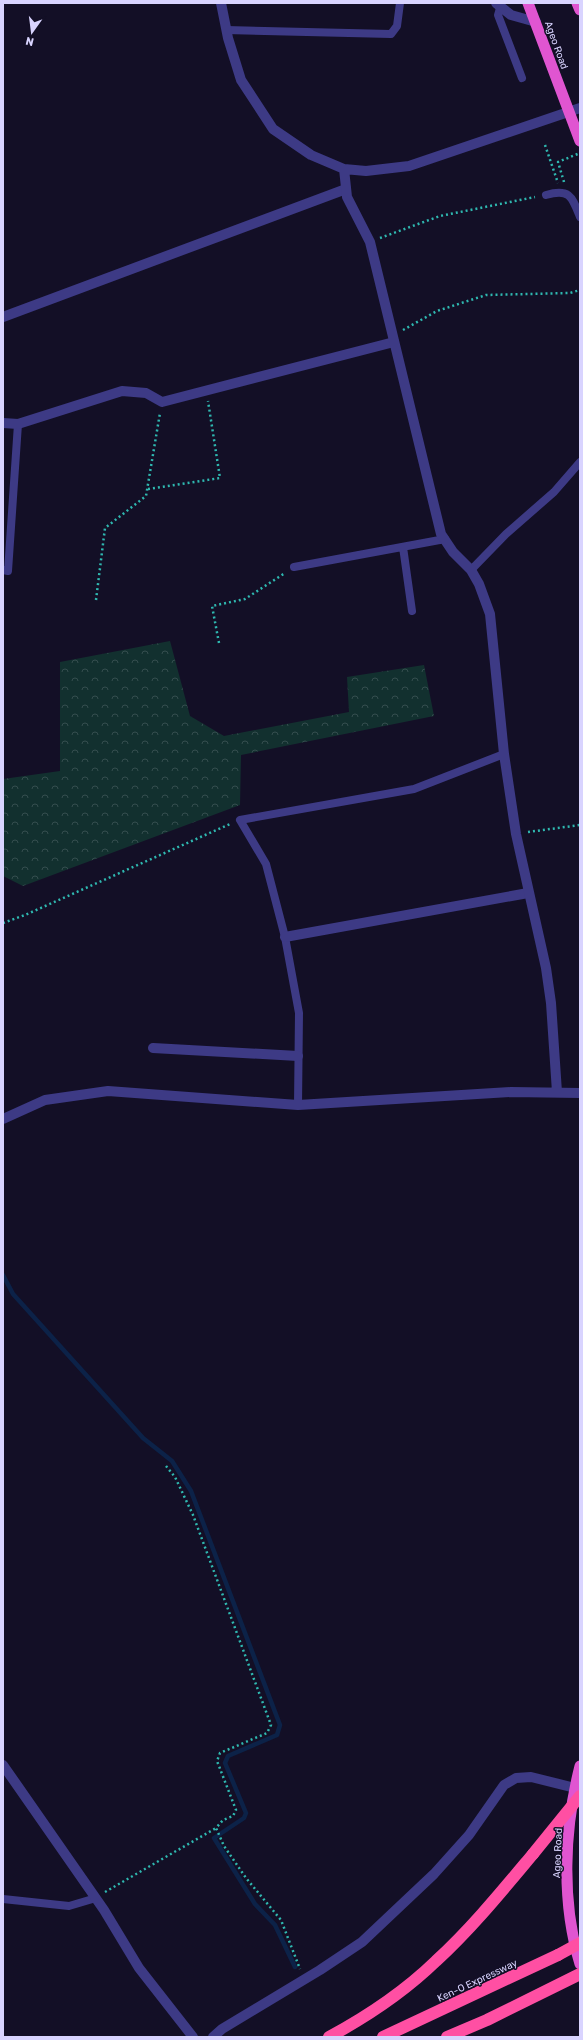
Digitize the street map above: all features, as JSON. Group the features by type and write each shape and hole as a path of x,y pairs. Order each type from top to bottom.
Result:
{"highway":[{"name":"Ageo Road","path":"528,3 580,141"},
{"path":"577,3 580,10"},
{"name":"Ageo Road","path":"580,1766 567,1868 571,1917 580,1964"},
{"path":"329,2037 381,2006 436,1962 462,1936 533,1854 577,1792"},
{"name":"Ken-O Expressway","path":"383,2037 558,1955 580,1943"},
{"path":"447,2037 580,1974"}],"street":[{"path":"221,3 226,30 241,80 273,129 312,155 344,169 366,171 409,166 580,108"},
{"path":"498,5 510,15 536,22"},
{"path":"344,169 347,197 370,242 436,517 452,552 471,570 480,584 490,614 504,754 516,834 546,968 551,1003 557,1092"},
{"path":"3,317 346,189"},
{"path":"3,423 18,424 122,391 146,393 162,402 394,339"},
{"path":"285,937 528,893"},
{"path":"153,1048 298,1056"},
{"path":"3,1118 45,1100 108,1091 298,1105 511,1092 580,1093"},
{"path":"3,1765 96,1898 138,1968 193,2037"},
{"path":"213,2037 246,2014 320,1970 362,1942 434,1874 469,1835 504,1785 516,1778 531,1777 577,1792"}],"lane":[{"path":"226,30 391,34 397,26 400,3"},
{"path":"498,5 498,15 522,78"},
{"path":"546,195 558,192 567,193 572,197 580,217"},
{"path":"3,570 8,571 18,424"},
{"path":"471,570 506,534 554,492 580,462"},
{"path":"294,567 445,539"},
{"path":"403,547 412,611"},
{"path":"298,1105 299,1012 285,937 266,864 240,820 414,789 504,754"},
{"path":"3,1898 69,1906 96,1898"}],"path":[{"path":"545,145 558,184 565,182 558,162 580,154"},
{"path":"370,242 440,216 546,195"},
{"path":"394,339 437,311 486,295 570,293 580,290"},
{"path":"148,489 220,478 207,391"},
{"path":"96,600 104,528 146,496 162,402"},
{"path":"219,643 212,606 245,599 294,567"},
{"path":"3,923 25,915 240,820"},
{"path":"516,834 580,825"},
{"path":"96,1898 216,1828 223,1820 233,1816 236,1810 217,1761 220,1752 267,1733 271,1724 193,1515 175,1477 166,1466"},
{"path":"216,1828 224,1846 246,1878 281,1920 304,1979"}],"green space":[{"path":"170,641 190,716 224,736 349,712 347,677 424,665 434,716 241,755 240,805 23,886 3,876 3,779 60,771 60,662"}],"waterway":[{"path":"3,1275 13,1294 143,1438 172,1461 191,1491 280,1725 277,1735 228,1756 225,1763 246,1813 244,1818 214,1838 255,1904 275,1925 295,1967"}]}
